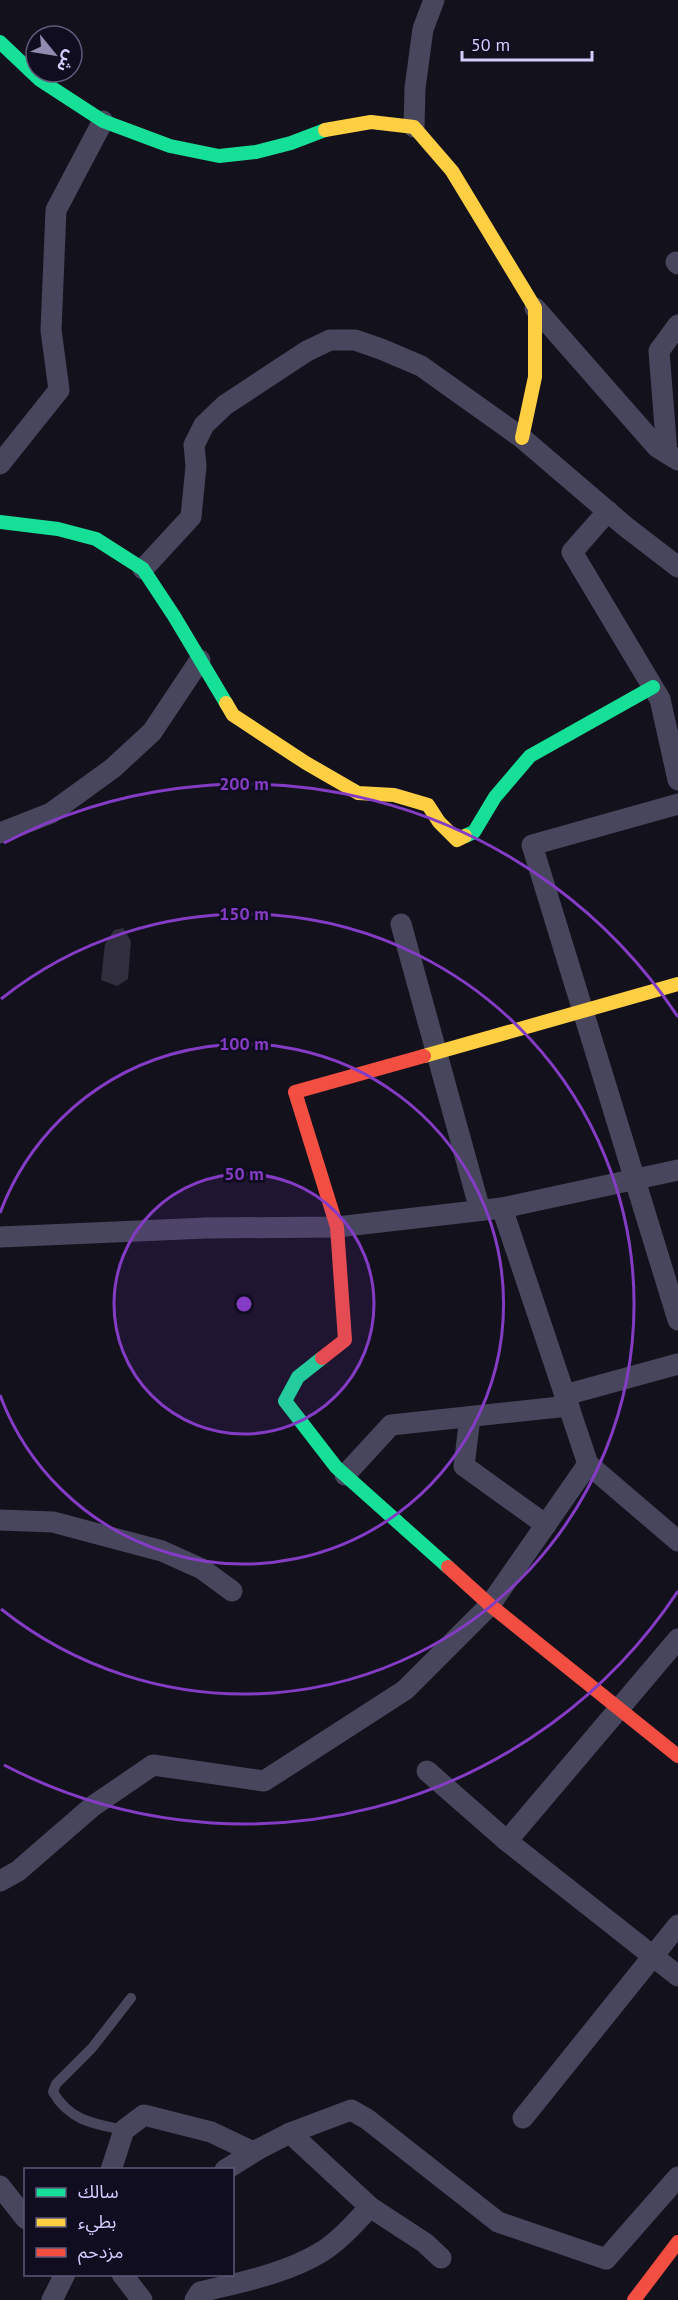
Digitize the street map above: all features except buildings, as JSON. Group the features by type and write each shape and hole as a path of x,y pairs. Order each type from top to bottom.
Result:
{"main road":[{"path":"0,42 40,80 103,121 170,146 219,156 256,152 291,143 332,128 371,122 414,127 452,171 535,308 535,377 522,438"},
{"path":"0,522 58,530 96,539 142,569 233,715 306,763 358,793 394,795 428,804 439,822 456,840 474,832 495,797 530,756 653,687"},
{"path":"678,984 295,1092 337,1227 345,1340 298,1377 285,1401 336,1467 490,1605 620,1707 678,1756"},
{"path":"634,2300 678,2242"}],"street":[{"path":"414,127 415,88 423,29 434,0"},
{"path":"0,464 59,390 51,330 56,210 103,121"},
{"path":"535,308 657,447 673,457"},
{"path":"673,457 659,351 678,325"},
{"path":"142,569 191,517 196,466 194,446 204,425 225,405 307,351 330,340 355,340 421,366 522,438 678,567"},
{"path":"608,511 572,552 660,699 678,780"},
{"path":"0,833 51,813 113,768 152,732 200,660"},
{"path":"678,804 532,845 678,1320"},
{"path":"401,924 480,1210"},
{"path":"0,1237 206,1228 337,1227 502,1208 678,1170"},
{"path":"502,1208 588,1464 678,1541"},
{"path":"345,1475 391,1425 470,1417 567,1400 678,1364"},
{"path":"470,1417 464,1466 546,1525"},
{"path":"0,1881 18,1871 93,1806 153,1765 264,1780 405,1690 490,1605 588,1464"},
{"path":"0,1520 53,1522 162,1551 202,1569 232,1591"},
{"path":"507,1841 678,1639"},
{"path":"427,1771 507,1841 678,1976"},
{"path":"523,2118 678,1925"},
{"path":"227,2168 290,2133 351,2110 367,2119 498,2222 606,2259 678,2177"},
{"path":"111,2168 124,2130 144,2115 211,2132 253,2152 257,2150"},
{"path":"290,2133 370,2207 425,2243 441,2258"},
{"path":"0,2186 24,2216"},
{"path":"195,2300 200,2292 274,2273 323,2251 343,2235 370,2207"},
{"path":"52,2300 64,2276"},
{"path":"124,2276 142,2300"}],"lane":[{"path":"124,2130 87,2123 76,2117 53,2092 56,2084 92,2048 131,1998"}],"traffic: fast":[{"path":"0,42 40,80 103,121 170,146 219,156 256,152 291,143 325,130"},
{"path":"0,522 58,529 96,539 143,569 226,703"},
{"path":"465,836 474,832 495,797 530,756 653,687"},
{"path":"322,1358 298,1377 285,1401 336,1467 448,1567"}],"traffic: slow":[{"path":"325,130 371,122 414,127 452,171 535,308 535,377 522,438"},
{"path":"226,703 233,715 306,763 358,793 394,795 428,805 439,822 457,840 465,836"},
{"path":"424,1056 678,984"}],"traffic: jam":[{"path":"322,1358 345,1340 337,1227 295,1092 424,1056"},
{"path":"448,1567 490,1605 678,1756"},
{"path":"634,2300 678,2242"}]}
